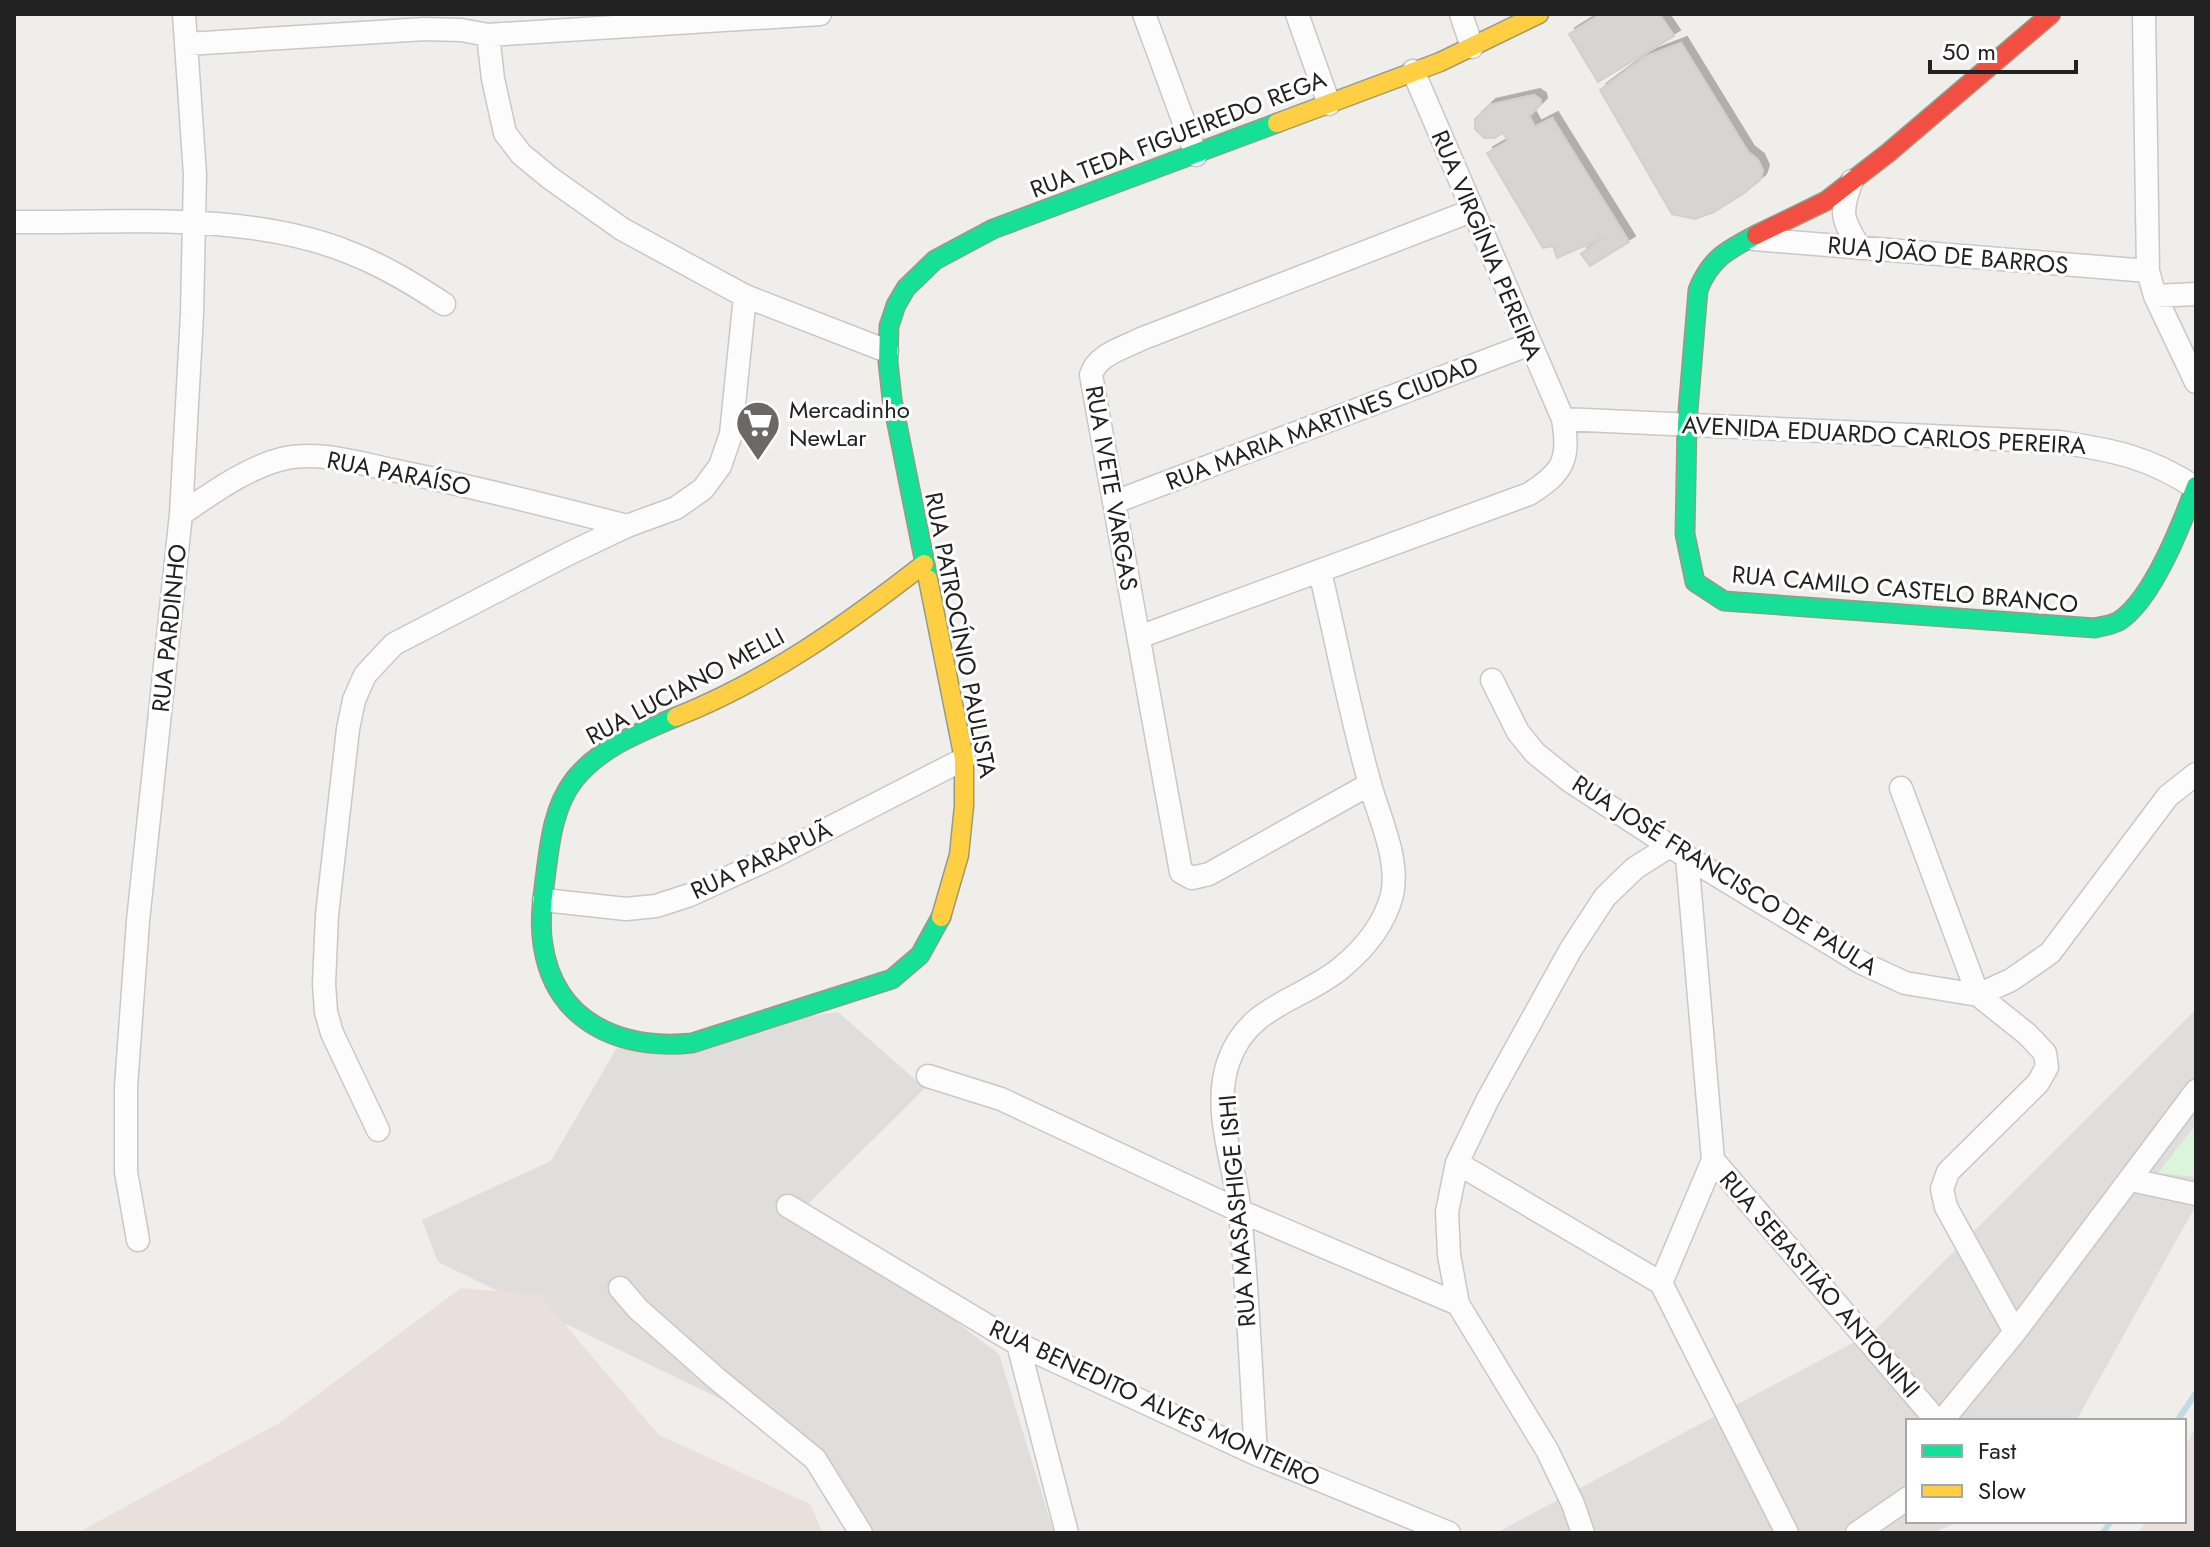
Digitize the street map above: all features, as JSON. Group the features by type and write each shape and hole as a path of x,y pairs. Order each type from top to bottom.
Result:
{"street":[{"name":"RUA PARDINHO","path":"138,1240 126,1172 126,1087 139,905 181,514 195,224 193,108 184,14"},
{"path":"187,44 425,29 461,30 488,35 820,14"},
{"path":"1144,14 1196,155"},
{"path":"1297,14 1329,104"},
{"path":"1461,14 1472,47"},
{"name":"RUA TEDA FIGUEIREDO REGA","path":"887,351 889,322 895,303 906,287 926,265 993,229 1413,71 1472,47 1539,14"},
{"name":"RUA CAMILO CASTELO BRANCO","path":"2051,14 1826,201 1715,259 1704,274 1698,290 1687,423 1685,534 1690,567 1695,582 1724,601 2095,628 2117,622 2146,589 2182,524 2196,487"},
{"path":"2144,14 2148,271 2155,296 2196,382"},
{"path":"488,35 493,79 505,133 521,154 550,178 622,229 745,296 887,351"},
{"name":"RUA VIRGÍNIA PEREIRA","path":"1413,71 1563,419"},
{"path":"1852,180 1842,208 1847,227 1860,248"},
{"name":"RUA IVETE VARGAS","path":"1370,784 1209,874 1192,878 1181,872 1091,375 1093,366 1101,359 1141,339 1471,211"},
{"path":"14,222 247,226 307,239 351,253 395,273 444,304"},
{"name":"RUA JOÃO DE BARROS","path":"1749,239 2148,271"},
{"path":"2155,296 2196,294"},
{"path":"378,1130 332,1033 326,1012 324,984 327,915 348,729 354,700 365,675 394,644 495,589 627,526 676,508 703,489 720,466 731,434 745,296"},
{"name":"RUA MARIA MARTINES CIUDAD","path":"1115,502 1530,344"},
{"name":"RUA PATROCÍNIO PAULISTA","path":"544,900 541,939 548,968 565,998 585,1021 616,1037 644,1046 692,1043 864,989 892,979 910,966 927,946 950,888 961,838 966,797 964,759 892,399 887,351"},
{"path":"1139,637 1529,494 1545,484 1565,459 1567,443 1563,419"},
{"name":"AVENIDA EDUARDO CARLOS PEREIRA","path":"1563,419 2059,442 2120,451 2168,469 2196,487"},
{"name":"RUA PARAÍSO","path":"181,514 247,474 282,459 307,457 343,460 480,488 627,526"},
{"name":"RUA LUCIANO MELLI","path":"544,900 556,812 573,781 589,764 623,741 732,692 830,635 924,564"},
{"name":"RUA MASASHIGE ISHI","path":"1256,1454 1240,1211 1227,1142 1223,1099 1228,1063 1249,1027 1281,1001 1336,972 1360,952 1378,929 1392,894 1387,839 1370,784 1320,572"},
{"name":"RUA JOSÉ FRANCISCO DE PAULA","path":"1492,680 1518,732 1535,753 1570,781 1679,852 1862,963 1905,983 1978,995"},
{"name":"RUA PARAPUÃ","path":"544,900 626,909 656,906 690,895 771,858 964,759"},
{"path":"1978,995 2011,980 2050,953 2168,796 2196,774"},
{"path":"1901,788 1978,995 2027,1034 2045,1053 2047,1067 2038,1083 1948,1172 1942,1189 1946,1207 2015,1332"},
{"path":"1583,1533 1547,1450 1458,1304 1449,1255 1447,1212 1457,1163 1488,1099 1571,949 1605,897 1635,868 1679,852"},
{"name":"RUA SEBASTIÃO ANTONINI","path":"1679,852 1713,1160 1938,1419"},
{"path":"928,1076 1001,1099 1240,1211 1458,1304"},
{"path":"1942,1419 2015,1332 2196,1091"},
{"path":"1661,1283 1713,1160"},
{"path":"1457,1163 1661,1283 1787,1533"},
{"path":"2131,1180 2196,1194"},
{"name":"RUA BENEDITO ALVES MONTEIRO","path":"788,1206 1018,1344 1256,1454 1445,1532"},
{"path":"620,1288 638,1309 717,1379 815,1459 861,1533"},
{"path":"1018,1344 1067,1533"},
{"path":"1857,1533 1906,1499"}],"shaded area":[{"path":"2196,1009 2196,1205 2077,1419 1906,1419 1906,1523 1956,1523 1933,1533 1496,1533 1873,1332"},
{"path":"838,1012 925,1088 804,1208 999,1354 1054,1533 870,1533 820,1447 438,1262 422,1220 551,1161 619,1044"},
{"path":"461,1288 540,1295 659,1435 810,1504 823,1533 77,1533 279,1423"},
{"path":"2196,1425 2196,1533 2138,1533 2145,1523 2186,1523 2186,1445"}],"green space":[{"path":"2196,1124 2196,1177 2158,1173"}],"building":[{"path":"1601,14 1659,14 1674,36 1598,82 1569,34"},
{"path":"1681,43 1763,171 1760,180 1744,193 1714,212 1695,219 1672,214 1600,90 1645,57"},
{"path":"1534,95 1541,104 1529,116 1535,127 1552,118 1629,242 1590,266 1581,254 1602,238 1557,258 1553,246 1543,248 1487,153 1508,141 1503,133 1494,138 1484,138 1475,129 1475,119 1490,105"}],"waterway":[{"path":"2178,1419 2196,1393"},
{"path":"2103,1533 2110,1523"}],"traffic: fast":[{"path":"928,579 892,399 888,362 889,326 906,288 935,260 993,229 1277,123"},
{"path":"1756,235 1721,256 1708,270 1698,290 1687,423 1685,534 1695,582 1724,601 2095,628 2119,621 2143,596 2174,539 2196,486"},
{"path":"676,717 621,742 595,759 574,780 557,812 541,917 543,945 550,972 561,994 595,1026 640,1042 692,1043 892,979 920,955 941,917"}],"traffic: slow":[{"path":"1277,123 1440,62 1539,14"},
{"path":"676,717 710,703 805,650 924,564"},
{"path":"928,579 964,759 964,806 959,855 941,917"}],"traffic: jam":[{"path":"1756,235 1826,201 1888,153 2051,14"}],"place":[{"name":"Mercadinho NewLar","path":"758,462"}]}
